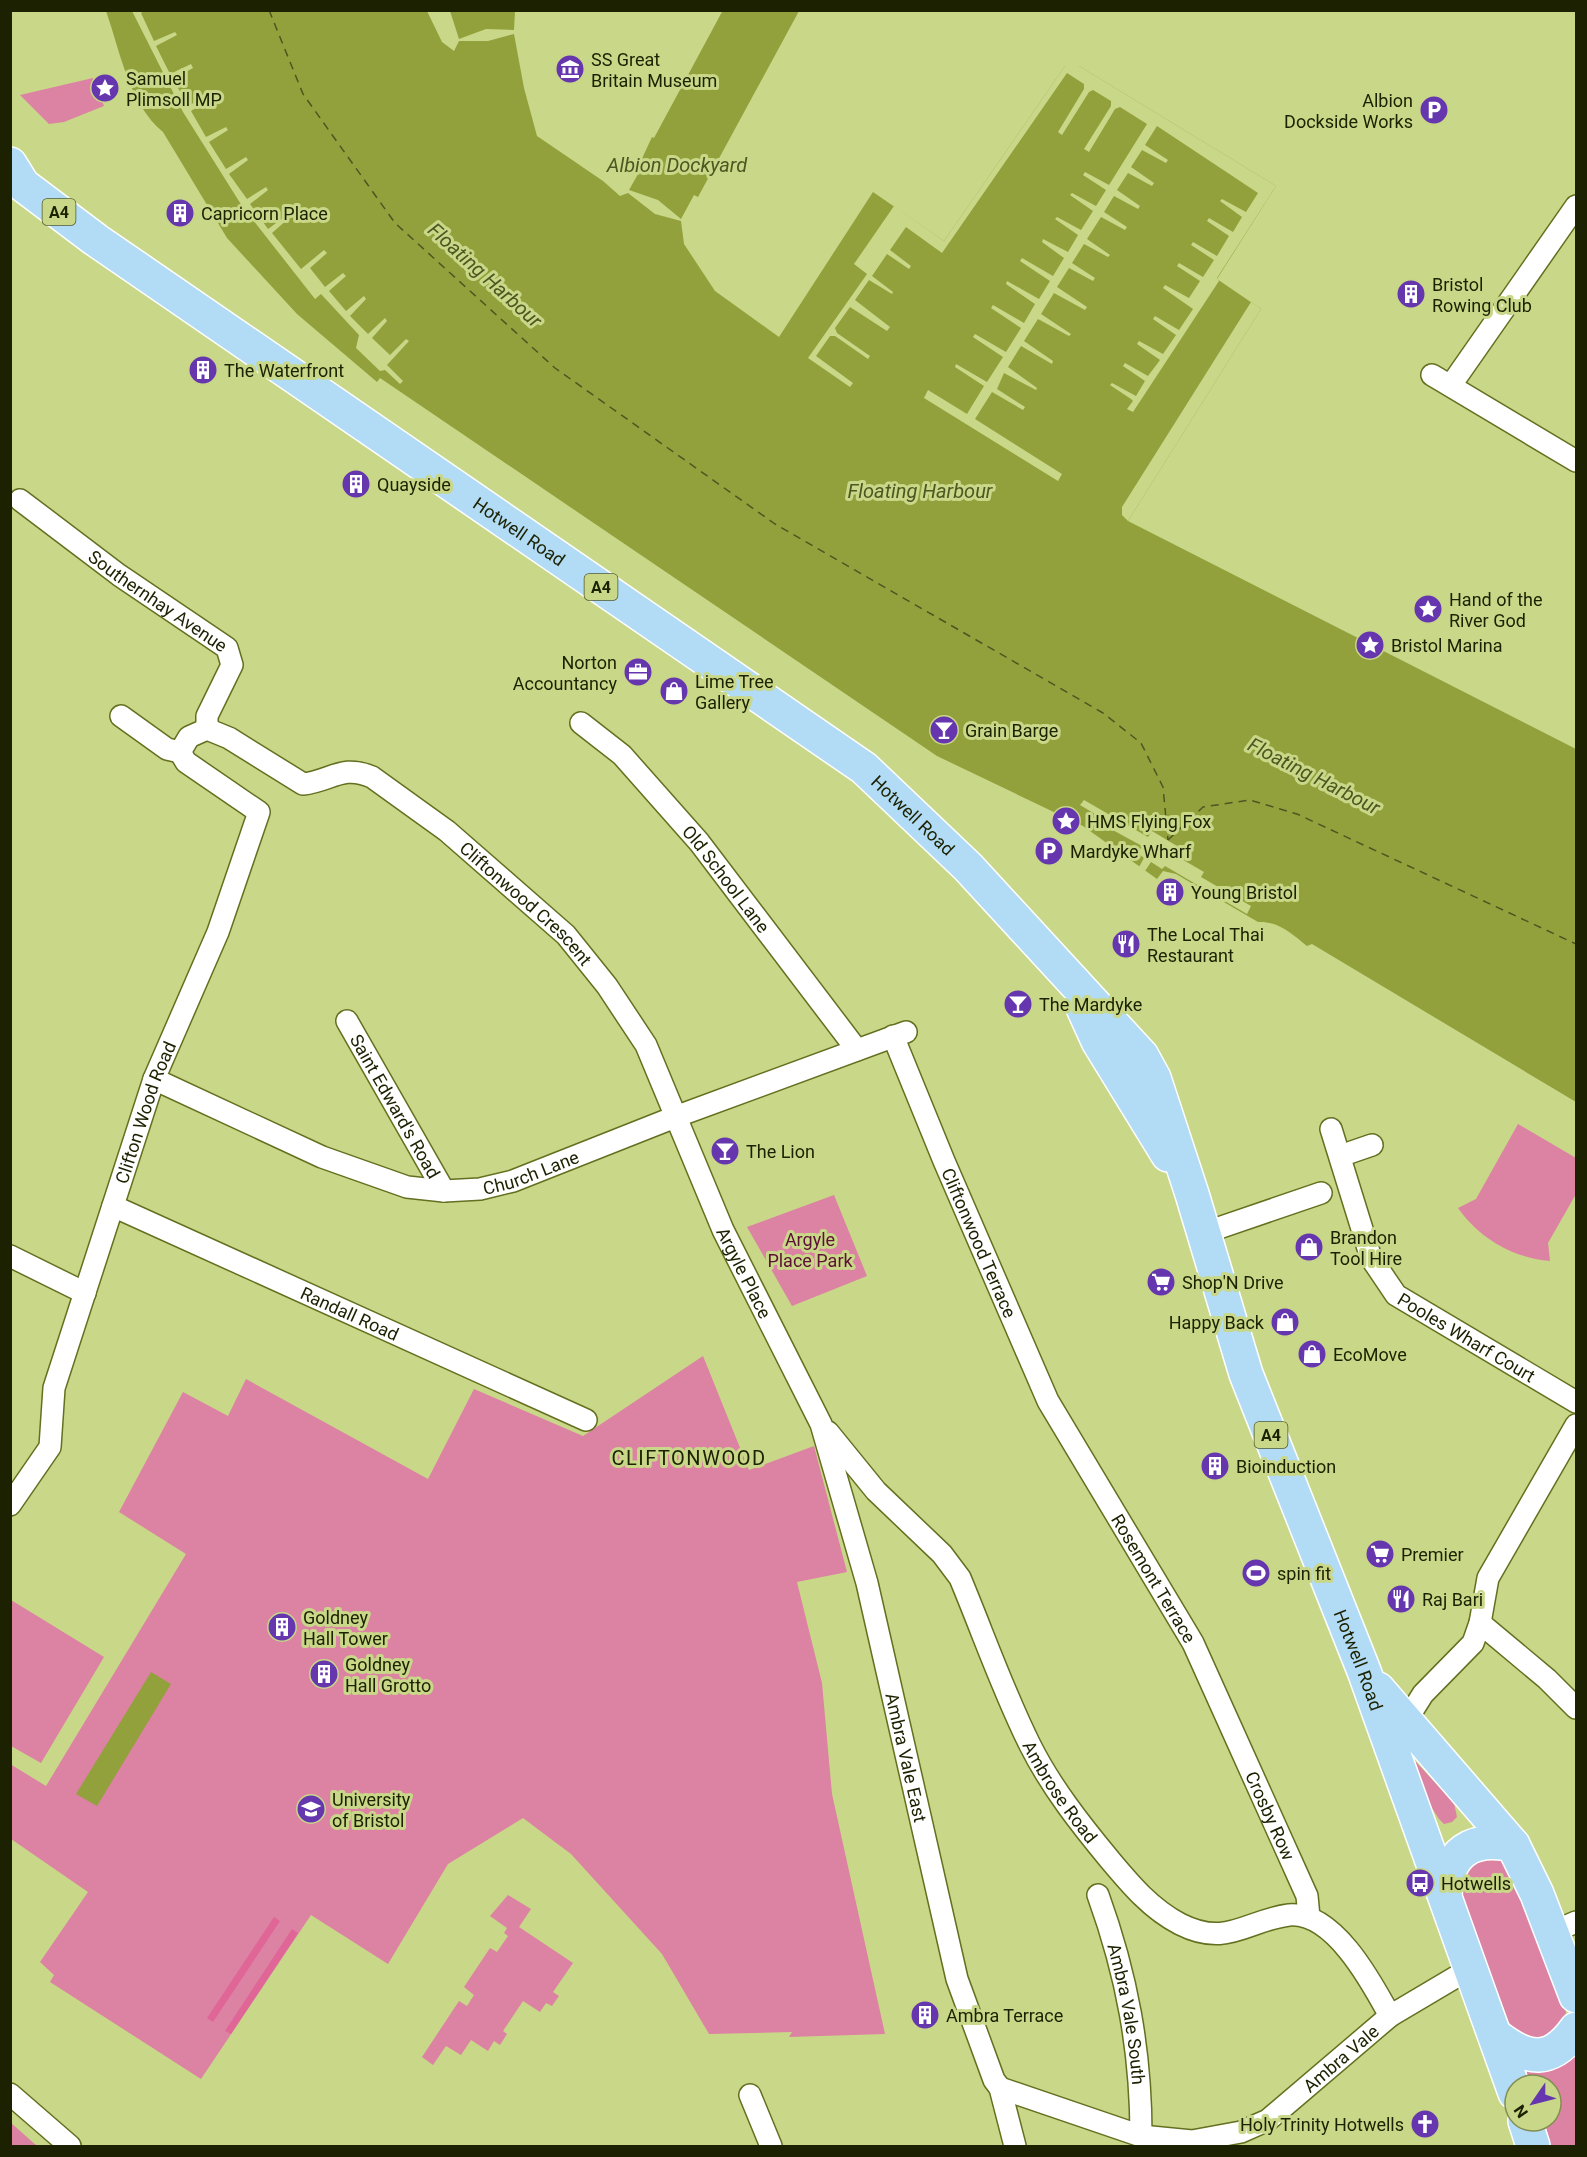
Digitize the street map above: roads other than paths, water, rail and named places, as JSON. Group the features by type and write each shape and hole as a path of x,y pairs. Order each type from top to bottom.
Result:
{"main road":[{"name":"Hotwell Road","path":"15,177 96,240 864,768 968,867 1142,1056 1163,1100 1246,1374 1364,1671 1508,2073"},
{"name":"A4","path":"1364,1671 1513,1845 1565,1927 1576,1996"},
{"path":"1445,1895 1446,1875 1454,1860 1465,1850 1479,1842 1495,1841 1513,1845"},
{"path":"1496,2036 1517,2051 1539,2056 1553,2053 1565,2044 1576,2029"}],"street":[{"path":"1451,385 1574,215"},
{"path":"1432,375 1576,461"},
{"name":"Southernhay Avenue","path":"20,500 118,574 227,648 232,664 207,716 207,729"},
{"path":"121,716 167,749 180,752 189,737 207,729"},
{"name":"Old School Lane","path":"581,723 622,755 699,842 857,1050"},
{"name":"Cliftonwood Crescent","path":"207,729 229,738 296,781 309,783 351,771 372,777 447,831 543,913 580,950 627,1014 646,1045 675,1117"},
{"name":"Clifton Wood Road","path":"10,1505 50,1447 54,1388 154,1079 218,932 259,812 186,762 180,752"},
{"name":"Saint Edward's Road","path":"347,1021 444,1191"},
{"name":"Church Lane","path":"154,1079 322,1157 407,1187 444,1191 480,1189 513,1181 675,1117 900,1034"},
{"name":"Cliftonwood Terrace","path":"900,1034 944,1161 1048,1401 1073,1445"},
{"name":"Argyle Place","path":"675,1117 723,1230 821,1424"},
{"name":"Pooles Wharf Court","path":"1331,1129 1371,1258 1396,1295 1576,1402"},
{"path":"1340,1156 1372,1144"},
{"path":"1204,1233 1321,1193"},
{"name":"Randall Road","path":"113,1206 586,1420"},
{"path":"10,1256 85,1293"},
{"name":"Ambrose Road","path":"821,1424 876,1491 942,1554 960,1578 1030,1746 1077,1819 1153,1907 1180,1924 1201,1933 1233,1933 1289,1915 1310,1917"},
{"name":"Ambra Vale East","path":"821,1424 867,1583 957,1979 994,2080 1000,2088 1015,2146"},
{"path":"1406,1721 1423,1694 1473,1644 1480,1623 1488,1578 1576,1425"},
{"name":"Rosemont Terrace","path":"1073,1445 1193,1643 1227,1716"},
{"path":"1480,1623 1547,1679 1576,1708"},
{"name":"Crosby Row","path":"1227,1716 1307,1896 1310,1917"},
{"name":"Ambra Vale South","path":"1098,1895 1112,1933 1129,1997 1141,2079 1141,2136"},
{"path":"1310,1917 1346,1946 1364,1969 1390,2016"},
{"name":"Ambra Vale","path":"1000,2088 1141,2136 1192,2141 1241,2132 1268,2120 1390,2016 1471,1968"},
{"path":"10,2094 70,2146"},
{"path":"750,2095 771,2146"}],"water":[{"name":"Albion Dockyard","path":"723,10 799,11 698,197 694,195 681,219 658,200 629,190 642,167 639,165 652,137 654,138"},
{"name":"Floating Harbour","path":"106,11 427,11 442,42 454,51 459,41 488,41 514,34 524,88 537,136 603,181 620,196 628,193 655,214 681,221 684,244 715,291 779,337 873,192 944,241 1065,66 1079,66 1276,186 1217,279 1261,309 1128,521 1576,749 1576,1102 1312,944 1307,946 1285,929 1266,922 1258,922 1176,874 1163,871 1157,879 1083,826 937,756 380,378 377,382 297,314 227,238 163,132 151,120 134,92"},
{"path":"450,11 515,11 514,30 486,29 459,39"},
{"path":"151,1672 171,1684 97,1806 76,1794"}],"place":[{"name":"SS Great Britain Museum","path":"570,69"},
{"name":"Samuel Plimsoll MP","path":"105,88"},
{"name":"Albion Dockside Works","path":"1434,110"},
{"name":"Capricorn Place","path":"180,213"},
{"name":"Bristol Rowing Club","path":"1411,294"},
{"name":"The Waterfront","path":"203,370"},
{"name":"Quayside","path":"356,484"},
{"name":"Hand of the River God","path":"1428,609"},
{"name":"Bristol Marina","path":"1370,645"},
{"name":"Norton Accountancy","path":"638,672"},
{"name":"Lime Tree Gallery","path":"674,691"},
{"name":"Grain Barge","path":"944,730"},
{"name":"HMS Flying Fox","path":"1066,821"},
{"name":"Mardyke Wharf","path":"1049,851"},
{"name":"Young Bristol","path":"1170,892"},
{"name":"The Local Thai Restaurant","path":"1126,944"},
{"name":"The Mardyke","path":"1018,1004"},
{"name":"The Lion","path":"725,1151"},
{"name":"Brandon Tool Hire","path":"1309,1247"},
{"name":"Shop'N Drive","path":"1161,1282"},
{"name":"Happy Back","path":"1285,1322"},
{"name":"EcoMove","path":"1312,1354"},
{"name":"Bioinduction","path":"1215,1466"},
{"name":"Premier","path":"1380,1554"},
{"name":"spin fit","path":"1256,1573"},
{"name":"Raj Bari","path":"1401,1599"},
{"name":"Goldney Hall Tower","path":"282,1627"},
{"name":"Goldney Hall Grotto","path":"324,1674"},
{"name":"University of Bristol","path":"311,1809"},
{"name":"Hotwells","path":"1420,1883"},
{"name":"Ambra Terrace","path":"925,2015"},
{"name":"Holy Trinity Hotwells","path":"1425,2124"}],"district":[{"name":"CLIFTONWOOD","path":"689,1458"}],"park label":[{"name":"Argyle Place Park","path":"810,1249"}]}
